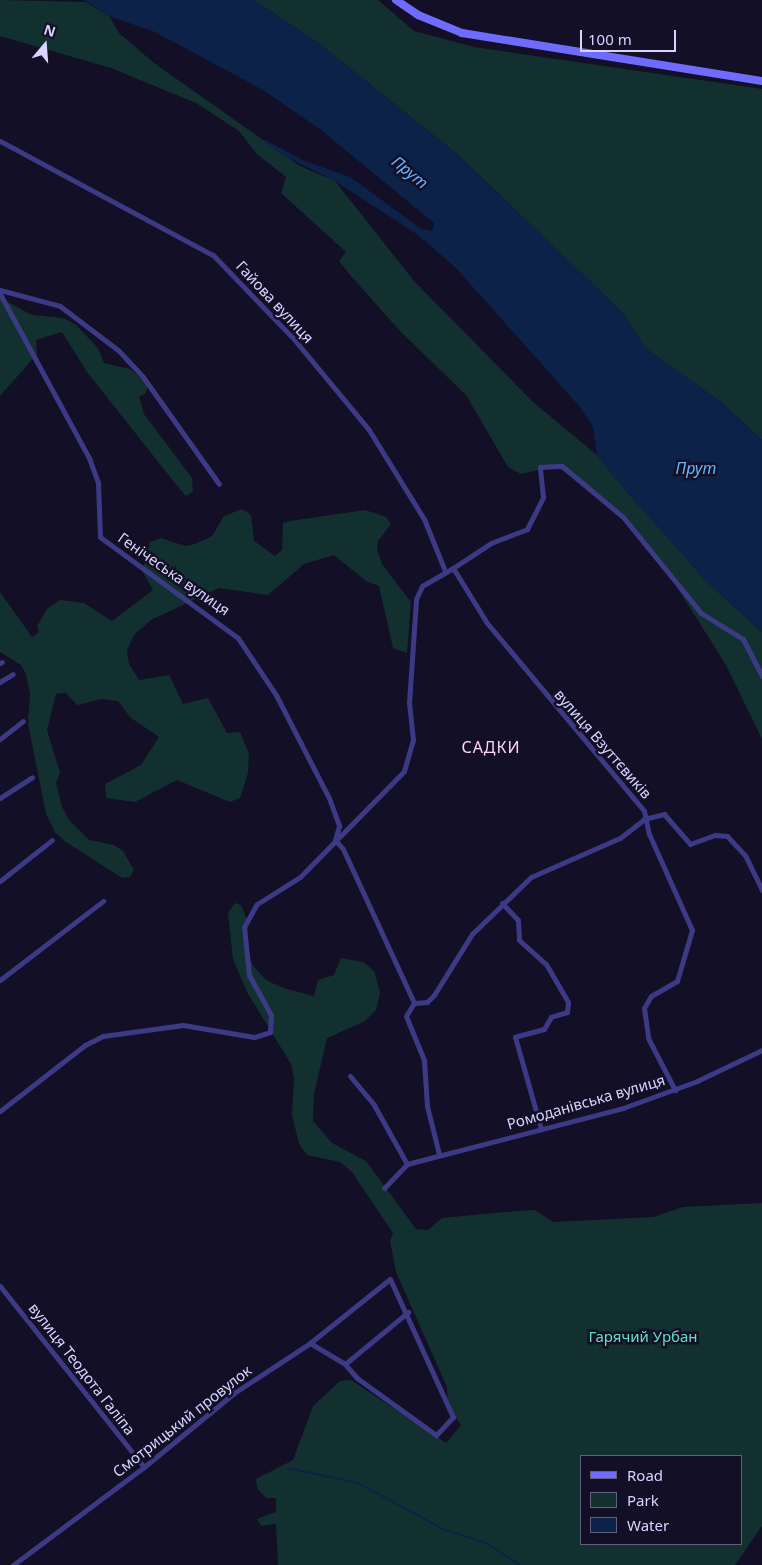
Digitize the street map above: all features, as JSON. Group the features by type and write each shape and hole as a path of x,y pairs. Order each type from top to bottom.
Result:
{"street":[{"path":"396,0 418,15 462,33 762,81"},
{"name":"Гайова вулиця","path":"0,141 213,255 293,338 370,430 424,519 445,571"},
{"path":"0,292 60,306 119,351 143,376 219,484"},
{"name":"Генічеська вулиця","path":"0,292 89,458 98,484 100,537 238,638 276,696 329,798 339,826 335,840"},
{"path":"0,1111 85,1045 103,1036 183,1025 210,1027 244,1036 263,1036 270,1032 272,1024 267,1006 249,975 244,927 249,914 257,904 300,877 404,771 413,740 409,703 416,599 422,586 445,571 453,568 491,543 527,529 544,497 540,467 562,466 623,517 701,613 743,639 762,676"},
{"name":"вулиця Взуттєвиків","path":"414,1003 427,1002 434,995 472,934 502,903 532,877 620,838 644,819 644,811 634,796 584,742 487,623 453,568"},
{"path":"0,682 13,674"},
{"path":"0,739 23,721"},
{"path":"0,798 32,777"},
{"path":"675,1090 648,1038 644,1008 651,996 677,981 692,930 644,819 664,814 690,844 715,835 726,836 745,855 762,890"},
{"path":"0,880 52,840"},
{"path":"335,840 343,849 414,1003 406,1016 424,1060 428,1081 427,1106 439,1154"},
{"path":"0,980 103,901"},
{"path":"502,903 518,920 519,940 546,964 568,1002 567,1012 551,1017 544,1029 515,1037 541,1129"},
{"name":"Ромоданівська вулиця","path":"407,1164 439,1154 541,1129 675,1090 762,1050"},
{"path":"350,1076 374,1105 407,1164 384,1188"},
{"name":"Смотрицький провулок","path":"13,1565 144,1467 234,1393 310,1343 390,1279 408,1312"},
{"name":"вулиця Теодота Галіпа","path":"0,1286 144,1467"},
{"path":"310,1343 345,1364 357,1378 436,1436 453,1417 408,1312 345,1364"}],"green space":[{"path":"0,0 86,2 109,16 119,33 154,63 300,166 335,181 414,281 533,402 597,455 704,579 762,632 762,739 726,665 661,562 623,519 562,470 550,467 521,474 508,467 466,395 401,332 351,276 339,261 346,252 281,193 286,177 257,154 239,131 196,103 111,68 0,36"},
{"path":"254,0 378,0 414,31 474,47 762,89 762,440 722,403 645,348 623,313 457,154 320,44"},
{"path":"0,298 32,315 63,318 75,324 98,348 104,363 130,369 140,377 148,386 145,394 139,396 144,414 192,478 193,492 186,496 178,487 87,372 62,332 36,340 37,354 0,396"},
{"path":"242,509 251,515 254,541 275,556 282,550 283,523 365,510 386,517 391,524 378,541 377,549 382,564 411,602 407,653 393,648 379,586 366,581 334,555 304,564 268,595 219,588 151,620 134,635 127,650 129,664 139,680 169,675 183,704 208,698 227,733 240,732 249,754 248,773 240,798 230,802 177,780 135,802 106,798 105,784 141,765 159,737 131,718 118,701 102,699 77,705 66,693 56,694 47,730 60,773 56,783 62,807 69,820 89,840 114,845 123,851 134,870 130,877 122,878 66,842 55,832 46,814 28,724 30,693 26,674 21,665 0,652 0,592 32,637 39,632 37,626 47,609 60,600 84,603 112,621 153,590 142,571 150,542 161,538 185,546 195,544 212,536 224,516"},
{"name":"Гарячий Урбан","path":"235,903 241,905 248,922 246,945 253,966 266,980 283,988 314,996 318,980 334,975 341,958 363,962 374,971 380,993 376,1010 365,1021 327,1038 314,1094 313,1121 332,1143 366,1161 416,1229 428,1230 442,1218 504,1212 535,1210 553,1222 654,1217 683,1207 762,1203 762,1526 735,1565 278,1565 276,1524 261,1526 257,1519 276,1512 276,1498 266,1498 257,1488 256,1479 293,1460 313,1406 340,1381 351,1380 446,1443 461,1425 448,1407 447,1387 396,1272 390,1241 393,1233 352,1172 340,1162 307,1155 299,1144 292,1115 294,1078 291,1064 247,992 233,959 228,913"}],"water":[{"name":"Прут","path":"84,0 254,0 320,44 457,154 623,313 645,348 722,403 762,440 762,632 704,579 616,480 597,455 593,427 580,407 455,267 418,235 335,181 277,152 259,137 305,161 350,177 420,228 432,231 434,223 321,130 263,90 155,32 109,16"}],"waterway":[{"path":"288,1468 358,1483 443,1529 486,1543 520,1565"}],"district":[{"name":"САДКИ","path":"491,747"}]}
